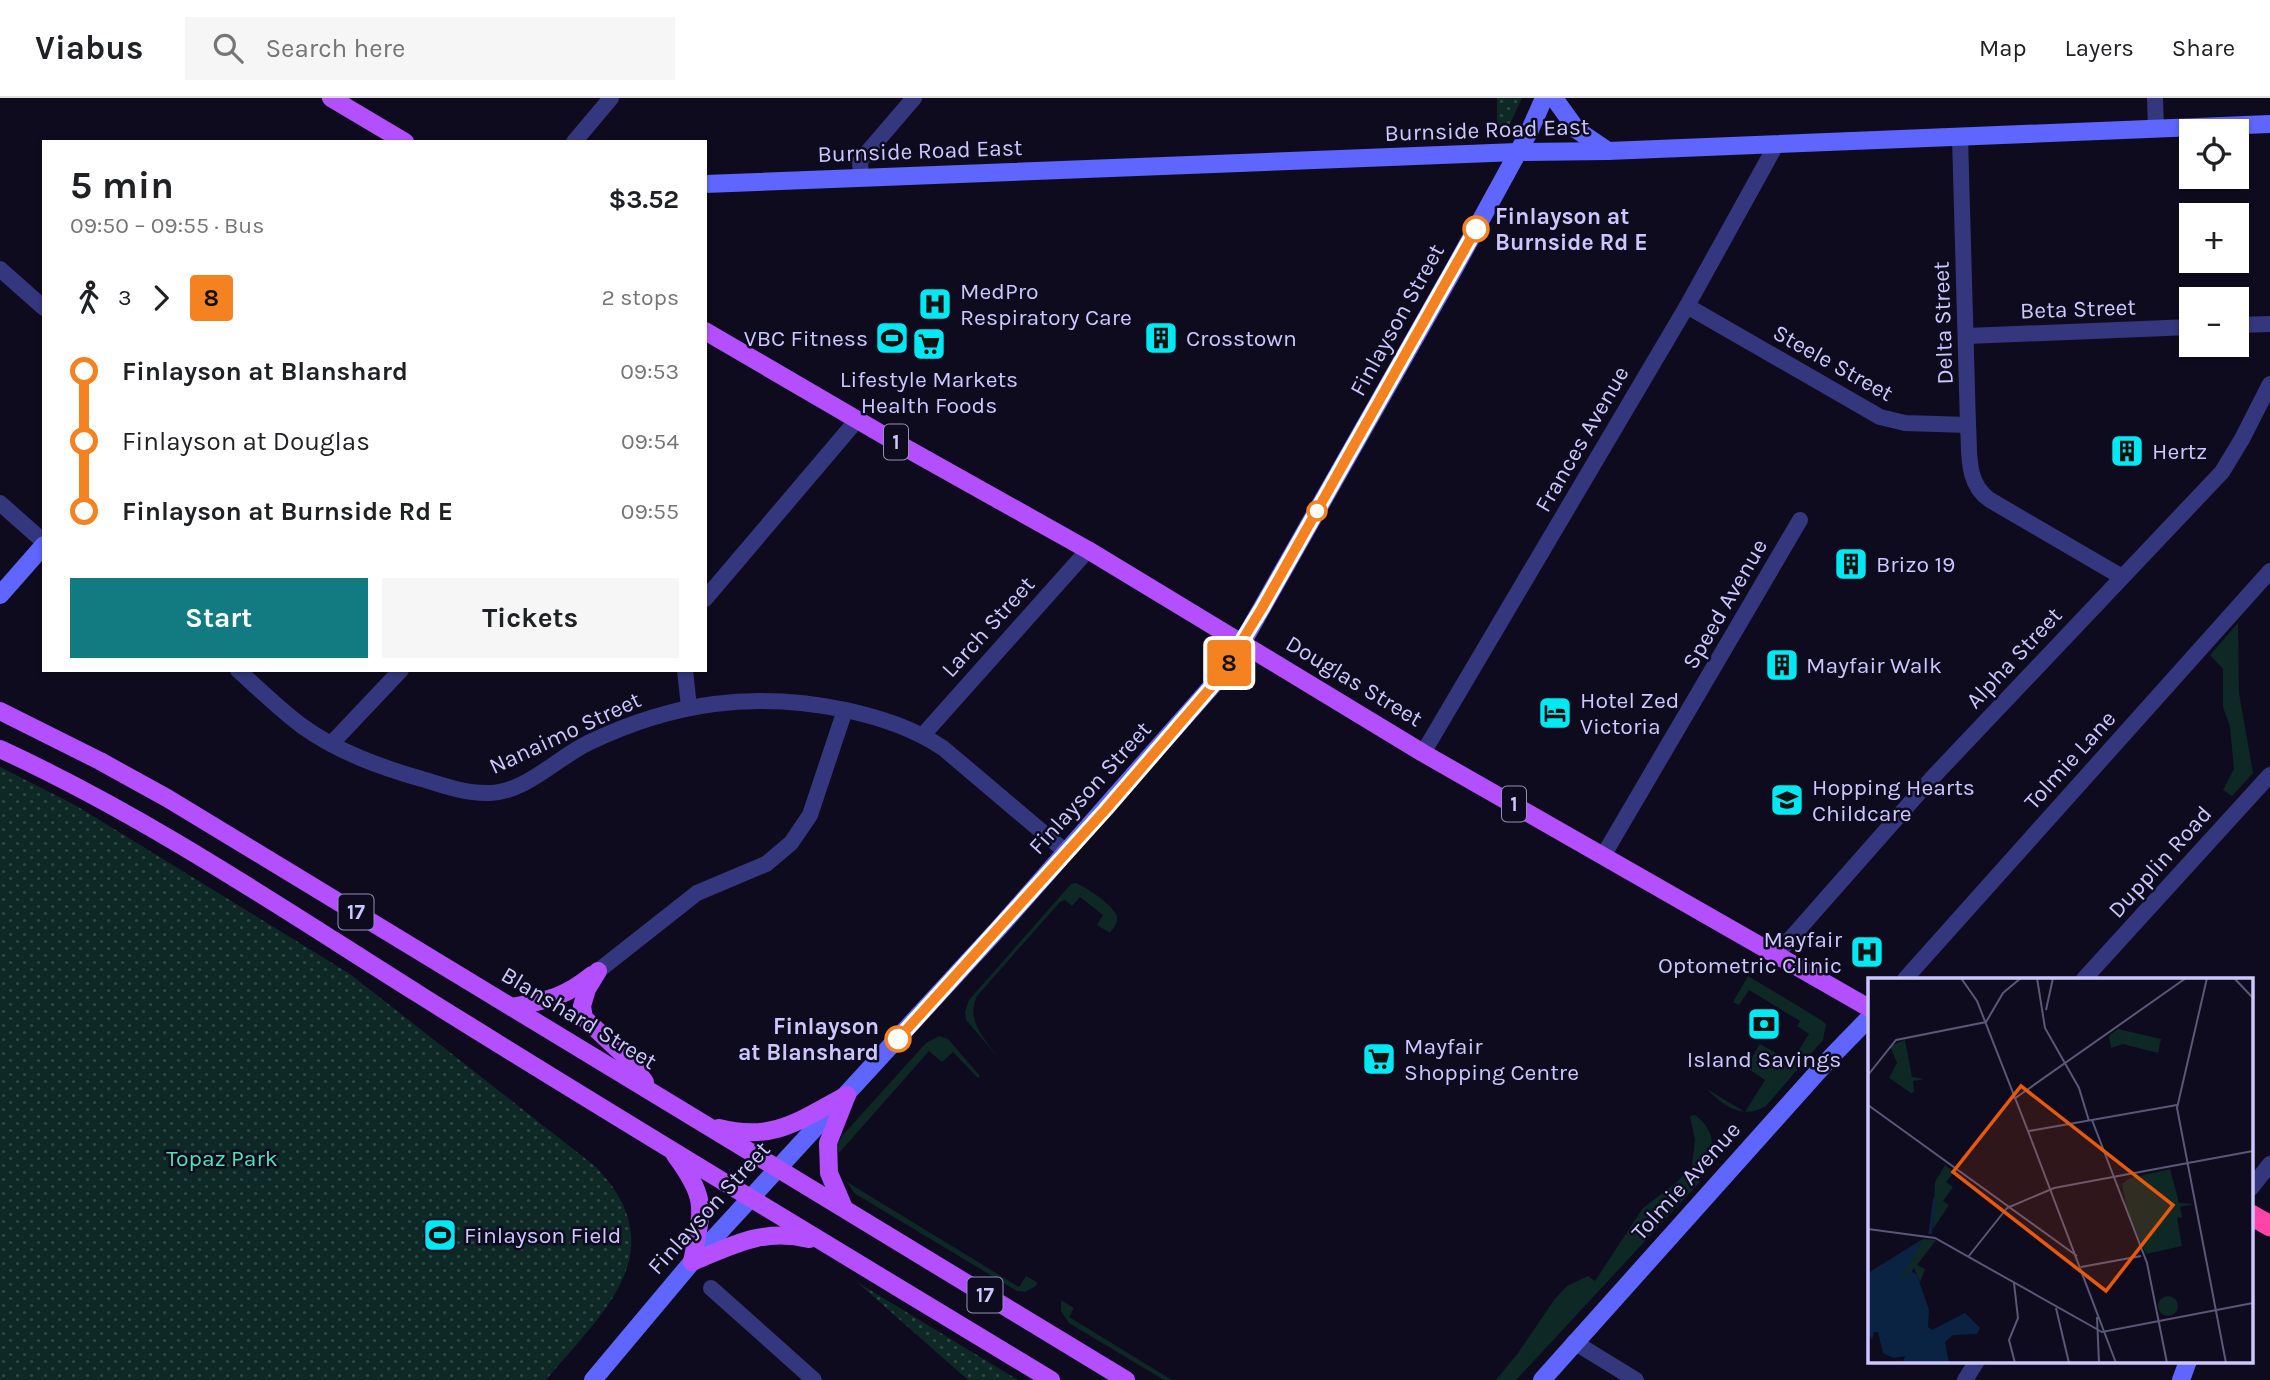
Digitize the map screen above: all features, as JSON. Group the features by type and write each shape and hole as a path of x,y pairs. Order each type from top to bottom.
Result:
{"highway":[{"path":"2252,1216 2270,1226"}],"main road":[{"path":"331,98 400,140"},
{"name":"Finlayson Street","path":"593,1380 692,1262 847,1095 1219,678 1242,643 1454,269 1544,98"},
{"path":"1554,98 1577,130 1608,151"},
{"name":"Burnside Road East","path":"707,184 2270,124"},
{"name":"Douglas Street","path":"707,332 1088,550 1423,753 1868,1007"},
{"path":"0,595 42,545"},
{"name":"Blanshard Street","path":"0,711 167,798 1126,1380"},
{"name":"17","path":"0,749 102,800 200,857 1051,1380"},
{"path":"512,1007 557,998 598,971"},
{"path":"598,971 587,989 582,1006 584,1018 629,1060 652,1091"},
{"name":"Tolmie Avenue","path":"1542,1380 1868,1019"},
{"path":"705,1124 736,1132 767,1132 789,1125 847,1095"},
{"path":"844,1208 828,1166 828,1143 847,1095"},
{"path":"669,1147 693,1179 702,1208 692,1262"},
{"path":"692,1262 761,1235 789,1234 823,1242"},
{"path":"2182,1380 2188,1362"}],"street":[{"path":"576,140 611,98"},
{"path":"861,178 860,161 914,98"},
{"path":"2155,98 2156,129"},
{"name":"Delta Street","path":"1959,137 1968,425 1973,484 1990,500 2122,577"},
{"name":"Frances Avenue","path":"1423,753 1686,306 1776,145"},
{"path":"0,269 42,306"},
{"name":"Steele Street","path":"1686,306 1880,417 1905,423 1968,425"},
{"path":"2249,325 2270,324"},
{"name":"Beta Street","path":"1966,337 2179,328"},
{"name":"Alpha Street","path":"1776,955 1933,778 2222,472 2270,384"},
{"path":"707,597 858,420"},
{"path":"0,503 42,541"},
{"name":"Speed Avenue","path":"1604,856 1800,520"},
{"name":"Larch Street","path":"923,735 1088,550"},
{"name":"Tolmie Lane","path":"1906,978 2270,571"},
{"name":"Nanaimo Street","path":"240,672 288,715 331,744 411,776 459,790 491,793 511,788 584,745 625,726 690,707 743,700 805,702 845,710 880,718 923,735 943,748 1066,852"},
{"path":"331,744 399,672"},
{"path":"685,672 690,707"},
{"path":"598,971 697,892 766,864 791,843 810,815 845,710"},
{"name":"Dupplin Road","path":"2085,978 2270,775"},
{"path":"2252,1187 2270,1164"},
{"path":"711,1288 814,1380"},
{"path":"1574,1342 1636,1380"},
{"path":"1965,1380 1976,1362"}],"green space":[{"path":"1497,98 1522,98 1507,130 1497,139"},
{"path":"2238,623 2239,693 2253,773 2232,796 2223,790 2234,769 2230,727 2223,707 2223,669 2210,655"},
{"name":"Topaz Park","path":"0,767 75,805 350,974 596,1167 619,1197 630,1226 630,1253 622,1280 608,1305 546,1380 0,1380"},
{"path":"1076,883 1112,908 1117,917 1116,924 1110,933 1097,925 1103,915 1080,897 1072,906 1065,900 1060,902 977,996 973,1014 975,1022 999,1058 966,1020 965,1012 969,1000 1071,884"},
{"path":"1748,976 1826,1024 1823,1040 1766,1106 1745,1111 1765,1080 1746,1067 1760,1044 1791,1062 1809,1034 1797,1026 1800,1021 1749,990 1739,1005 1733,1002"},
{"path":"939,1036 948,1039 980,1076 978,1078 953,1052 942,1062 929,1051 839,1153 836,1146 842,1136 926,1043"},
{"path":"1707,1089 1744,1111 1727,1106"},
{"path":"1695,1115 1709,1130 1712,1147 1708,1165 1699,1183 1516,1380 1496,1380 1554,1300 1567,1286 1588,1276 1595,1281 1643,1208 1677,1182 1692,1165 1695,1140 1690,1116"},
{"path":"847,1182 1019,1287 1026,1276 1037,1282 1036,1286 1025,1292 1017,1291 854,1193"},
{"path":"857,1282 1018,1380 968,1380"},
{"path":"1061,1300 1074,1308 1069,1317 1172,1380 1164,1380 1069,1323 1061,1311"}],"bus line":[{"name":"8","path":"898,1039 1106,809 1219,678 1242,643 1476,229"}],"place":[{"name":"Finlayson at Burnside Rd E","path":"1476,229"},
{"name":"MedPro Respiratory Care","path":"935,304"},
{"name":"VBC Fitness","path":"892,338"},
{"name":"Crosstown","path":"1161,338"},
{"name":"Lifestyle Markets Health Foods","path":"929,344"},
{"name":"Hertz","path":"2127,451"},
{"name":"Brizo 19","path":"1851,564"},
{"name":"Mayfair Walk","path":"1782,665"},
{"name":"Hotel Zed Victoria","path":"1555,713"},
{"name":"Hopping Hearts Childcare","path":"1787,800"},
{"name":"Mayfair Optometric Clinic","path":"1867,952"},
{"name":"Island Savings","path":"1764,1024"},
{"name":"Finlayson at Blanshard","path":"898,1039"},
{"name":"Mayfair Shopping Centre","path":"1379,1059"},
{"name":"Finlayson Field","path":"440,1235"}]}
